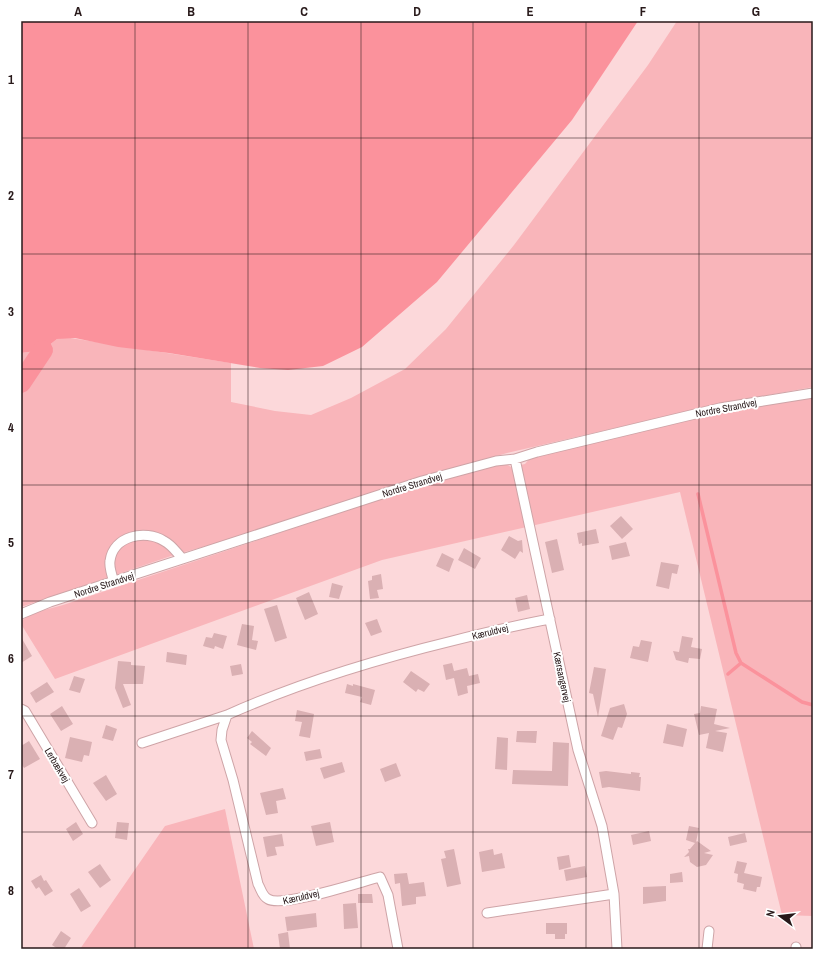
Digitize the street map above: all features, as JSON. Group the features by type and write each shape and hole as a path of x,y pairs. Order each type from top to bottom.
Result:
{"street":[{"name":"Nordre Strandvej","path":"21,614 50,602 114,582 182,558 422,481 496,461 515,459 537,452 720,408 813,393"},
{"name":"Kærsangervej","path":"515,459 578,750 602,826 614,894 617,949"},
{"path":"114,582 110,563 112,553 118,543 126,537 154,536 164,540 173,547 182,558"},
{"name":"Kæruldvej","path":"142,743 227,715 311,680 382,658 550,619"},
{"name":"Lerbækvej","path":"21,709 25,711 92,823"},
{"name":"Kæruldvej","path":"227,715 222,730 221,740 235,785 258,884 263,895 268,900 278,902 380,877 388,895 398,949"},
{"path":"487,913 614,894"},
{"path":"707,949 709,931"}],"shaded area":[{"path":"21,21 638,21 572,120 437,282 362,347 323,366 288,370 260,368 169,353 118,347 75,338 57,339 43,350 21,353"},
{"path":"677,21 813,21 813,387 719,404 507,453 416,479 249,534 174,555 21,607 21,353 43,350 57,339 64,337 231,363 231,402 275,411 311,415 351,398 405,369 446,329 514,245 648,65"},
{"path":"813,396 813,916 782,915 680,492 382,560 55,679 21,624 21,621 33,613 63,605 423,485 504,463 511,467 525,464 530,458 720,413"},
{"path":"225,809 254,949 80,949 165,826"}],"building":[{"path":"621,516 633,529 622,539 610,526"},
{"path":"596,529 599,543 582,546 582,543 579,544 577,533"},
{"path":"509,536 518,541 522,540 523,553 520,551 515,559 501,550"},
{"path":"557,539 564,570 552,573 545,542"},
{"path":"626,542 630,556 612,560 609,546"},
{"path":"464,548 481,558 475,569 458,560"},
{"path":"442,553 454,559 449,572 436,566"},
{"path":"661,562 679,565 677,574 672,573 669,589 656,586"},
{"path":"381,574 383,589 377,590 379,598 370,599 368,581 372,580 372,576"},
{"path":"332,583 343,586 339,599 329,597"},
{"path":"309,592 318,614 305,620 296,598"},
{"path":"527,595 530,609 518,612 515,598"},
{"path":"277,605 287,638 275,642 264,609"},
{"path":"377,619 382,632 371,636 365,623"},
{"path":"242,624 254,626 252,640 258,641 256,650 237,645"},
{"path":"214,633 227,636 223,649 215,646 214,649 203,646 206,637 212,638"},
{"path":"682,636 693,638 691,647 702,649 700,659 689,658 688,663 676,660 673,651 679,652"},
{"path":"21,637 32,656 21,663"},
{"path":"641,640 652,642 648,662 630,658 633,646 639,647"},
{"path":"167,652 187,655 186,665 166,662"},
{"path":"118,661 131,662 131,665 145,666 143,684 123,684 131,705 123,708 115,688"},
{"path":"452,663 454,671 467,668 469,676 478,674 480,683 467,686 468,693 458,696 454,678 446,680 443,665"},
{"path":"241,664 243,674 232,676 230,666"},
{"path":"594,667 606,669 598,717 593,694 589,693"},
{"path":"411,671 430,684 424,692 418,689 416,692 403,682"},
{"path":"74,676 85,679 80,693 69,690"},
{"path":"47,682 54,692 36,703 30,693"},
{"path":"347,684 353,686 353,684 375,690 371,705 360,702 362,697 345,693"},
{"path":"624,704 627,714 622,728 618,727 613,740 601,736 610,708"},
{"path":"62,706 73,724 61,731 50,714"},
{"path":"701,706 717,709 714,724 730,728 715,731 727,733 723,752 706,748 709,733 699,735 694,714 700,713"},
{"path":"297,710 314,714 310,738 299,736 302,722 295,721"},
{"path":"667,724 687,729 683,747 663,743"},
{"path":"106,725 117,729 113,741 102,738"},
{"path":"252,731 271,748 266,756 250,744 252,742 247,738"},
{"path":"517,731 537,731 536,743 516,742"},
{"path":"70,737 92,742 89,756 84,755 82,762 65,758"},
{"path":"497,737 508,738 507,770 495,769"},
{"path":"29,741 40,759 24,768 21,763 21,746"},
{"path":"553,742 569,743 568,786 512,784 513,770 552,771"},
{"path":"320,749 322,758 306,761 304,752"},
{"path":"342,762 345,772 324,779 320,768"},
{"path":"396,763 401,776 385,782 380,769"},
{"path":"606,771 631,774 631,772 640,773 640,791 609,787 602,788 599,772"},
{"path":"106,775 117,794 106,801 93,783"},
{"path":"283,788 286,799 276,801 278,813 266,815 260,793"},
{"path":"76,822 83,834 73,841 66,829"},
{"path":"117,822 129,823 127,840 115,838"},
{"path":"330,822 334,842 316,846 311,826"},
{"path":"689,826 699,828 696,842 697,841 711,851 704,853 713,855 706,865 697,867 690,862 689,856 684,857 689,852 688,849 690,849 695,843 686,840"},
{"path":"649,831 651,841 633,845 631,835"},
{"path":"745,833 747,842 730,846 728,837"},
{"path":"282,834 284,846 275,847 277,855 267,857 263,837"},
{"path":"454,849 461,884 447,887 441,859 446,858 444,851"},
{"path":"493,849 494,855 502,853 505,868 482,872 479,852"},
{"path":"569,855 571,867 559,870 557,857"},
{"path":"737,861 747,863 744,873 762,877 760,887 757,887 756,892 743,889 744,884 737,882 738,874 734,873"},
{"path":"100,864 111,880 100,888 88,872"},
{"path":"585,866 587,877 566,881 564,870"},
{"path":"682,872 683,882 670,883 670,874"},
{"path":"407,873 409,884 424,882 426,896 416,897 416,904 402,906 400,883 395,884 394,874"},
{"path":"41,875 53,891 45,896 39,887 36,889 31,881"},
{"path":"666,886 666,901 643,904 643,887"},
{"path":"79,888 91,906 81,912 70,894"},
{"path":"358,894 372,894 373,903 358,903"},
{"path":"356,903 358,928 344,929 343,904"},
{"path":"316,913 317,927 287,931 285,917"},
{"path":"546,923 567,923 567,934 565,934 565,939 555,939 555,934 546,934"},
{"path":"61,931 71,938 64,949 58,949 52,945"},
{"path":"288,932 290,949 280,949 278,934"}],"waterway":[{"path":"21,383 43,350"},
{"path":"698,494 736,653 741,663 802,702 813,705"},
{"path":"728,674 741,663"}]}
